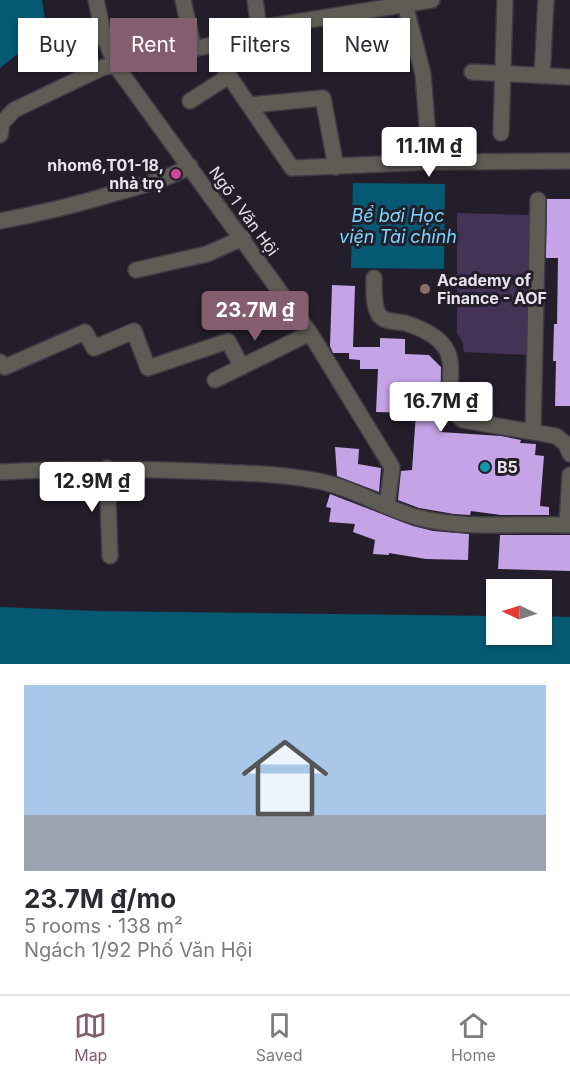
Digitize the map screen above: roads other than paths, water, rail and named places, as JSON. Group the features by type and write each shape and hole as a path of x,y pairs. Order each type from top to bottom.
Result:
{"street":[{"name":"Ngõ 1 Văn Hội","path":"96,0 104,36 110,50"},
{"path":"183,0 187,18"},
{"path":"255,0 258,18"},
{"path":"311,19 432,0"},
{"path":"501,133 505,0"},
{"path":"542,76 546,0"},
{"path":"405,4 423,74 430,162"},
{"path":"0,135 2,123 14,110 104,67 110,67"},
{"name":"Ngõ 1 Văn Hội","path":"121,72 310,333 392,467 387,506"},
{"path":"227,72 292,168 430,162 570,161"},
{"path":"472,72 570,77"},
{"path":"190,101 229,76"},
{"path":"250,105 323,98 336,167"},
{"path":"0,220 52,211 130,189 176,174 190,166"},
{"path":"533,431 538,200"},
{"path":"136,270 207,254 243,238"},
{"path":"374,278 375,303 379,314 385,320 405,323 428,332 442,344 449,356 450,403 454,414 463,420 556,436 567,444 570,454"},
{"path":"0,362 5,367 85,332 94,348 134,331 148,368 228,341 242,367"},
{"path":"215,380 310,333"},
{"path":"107,468 110,556"},
{"path":"0,472 107,468 260,474 314,480 343,487 416,517 449,523 569,525 570,475"}],"water":[{"path":"0,0 42,0 45,18 18,18 18,54 0,68"},
{"name":"Bể bơi Học viện Tài chính","path":"353,183 445,184 444,269 351,268"},
{"path":"0,607 97,611 486,616 486,645 552,645 552,616 570,617 570,664 0,664"}],"place":[{"name":"nhom6,T01-18, nhà trọ","path":"176,174"},
{"name":"Academy of Finance - AOF","path":"425,289"},
{"name":"B5","path":"485,467"}]}
